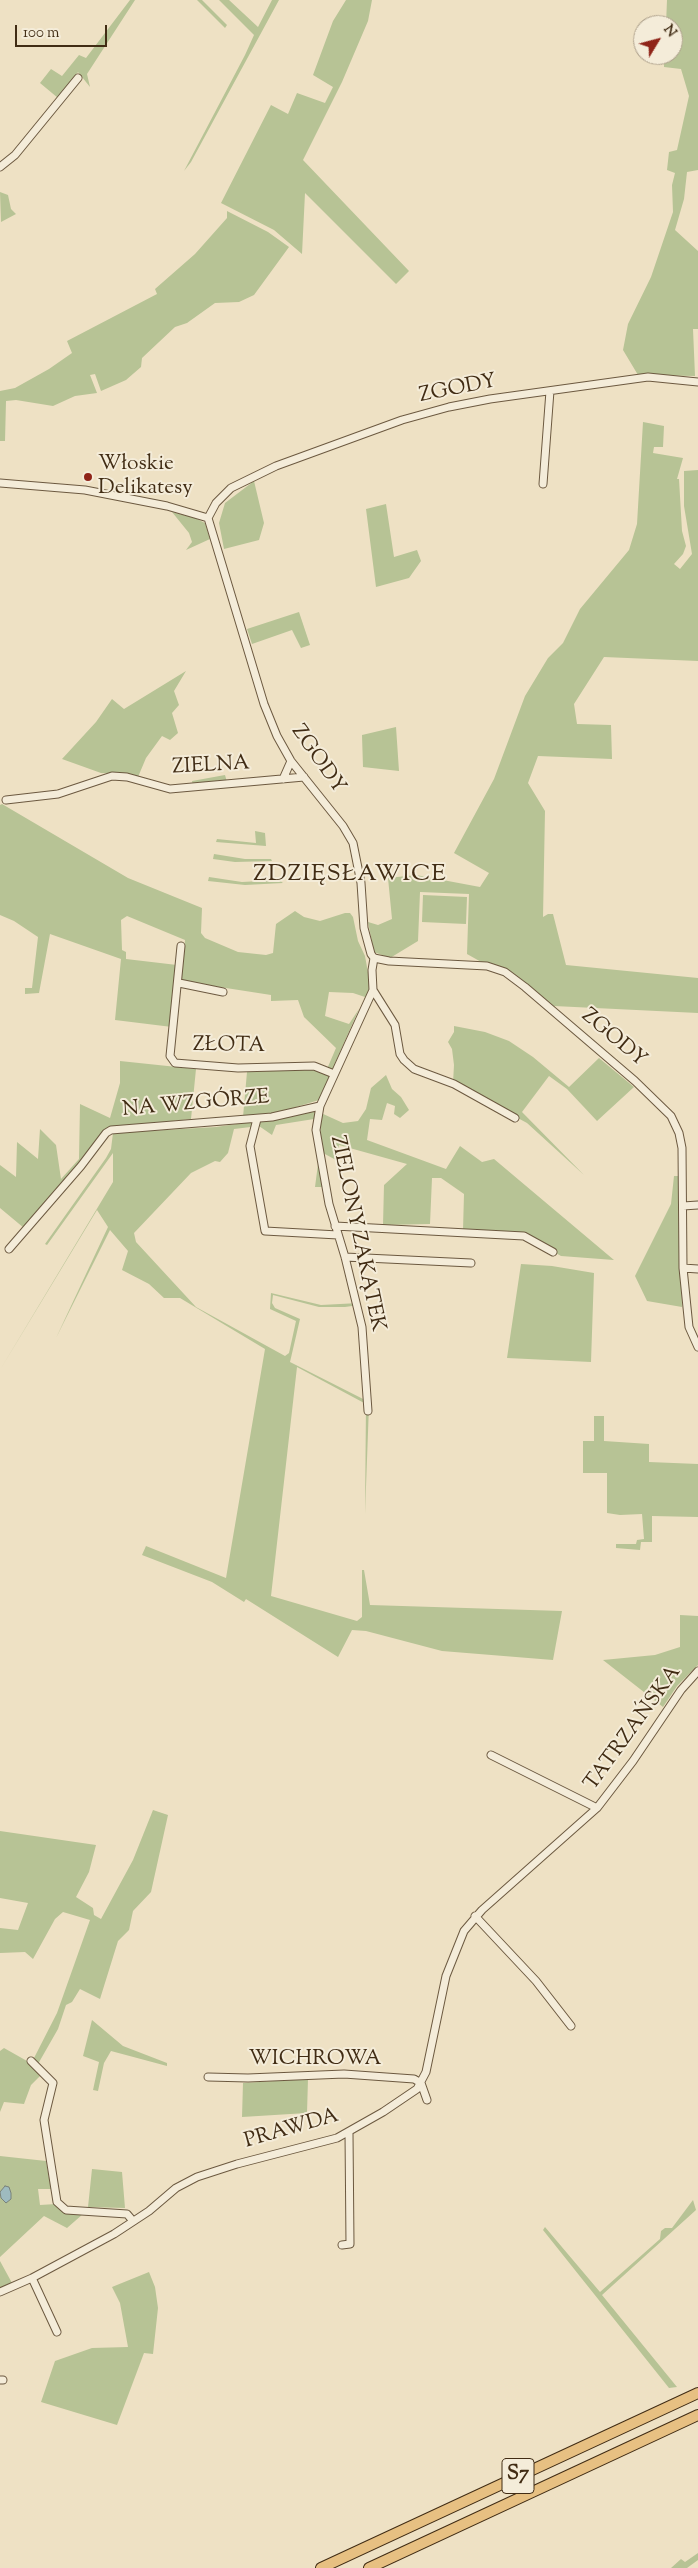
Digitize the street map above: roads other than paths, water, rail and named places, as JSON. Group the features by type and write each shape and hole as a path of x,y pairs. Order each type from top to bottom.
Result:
{"highway":[{"name":"S7","path":"321,2568 698,2392"},
{"name":"S7","path":"369,2568 698,2415"}],"street":[{"path":"0,167 15,155 78,78"},
{"name":"ZGODY","path":"698,382 648,377 449,407 379,428 276,466 231,488 216,503 208,518 264,704 277,736 291,761 343,826 353,843 361,883 367,946 374,958 389,961 487,966 505,972 525,986 635,1081 671,1116 679,1133 682,1148 684,1206 683,1268 689,1327 698,1347"},
{"path":"543,484 550,391"},
{"path":"0,483 85,490 167,506 208,518"},
{"path":"283,779 291,761"},
{"name":"ZIELNA","path":"6,800 58,794 112,776 127,776 170,789 304,777"},
{"name":"ZŁOTA","path":"181,946 179,983 170,1056 175,1063 238,1068 314,1066 334,1074"},
{"name":"ZIELONY ZAKĄTEK","path":"368,1410 362,1327 345,1256 335,1226 316,1144 316,1120 334,1074 350,1044 363,1008 373,990 372,970 374,958"},
{"path":"179,983 223,992"},
{"path":"373,990 395,1025 400,1054 404,1060 414,1069 454,1084 515,1118"},
{"name":"NA WZGÓRZE","path":"9,1248 81,1166 106,1133 111,1130 257,1119 320,1106"},
{"path":"257,1119 250,1146 265,1230 338,1235"},
{"path":"684,1206 698,1205"},
{"path":"335,1226 524,1236 553,1252"},
{"path":"345,1256 471,1263"},
{"path":"683,1268 698,1269"},
{"name":"TATRZAŃSKA","path":"597,1808 633,1761 681,1690 698,1671"},
{"path":"427,2100 421,2083 426,2072 446,1976 460,1940 475,1916 597,1808 491,1755"},
{"path":"475,1916 536,1981 571,2026"},
{"path":"31,2061 53,2083 44,2120 57,2202 66,2210 127,2214 133,2221"},
{"name":"WICHROWA","path":"208,2077 248,2078 344,2074 414,2079 421,2083"},
{"name":"PRAWDA","path":"0,2292 32,2278 133,2221 176,2188 197,2177 237,2164 320,2144 349,2133 406,2097 421,2083"},
{"path":"342,2246 350,2244 349,2133"},
{"path":"32,2278 57,2332"}],"water":[{"path":"5,2186 9,2187 11,2193 11,2199 6,2203 1,2198 0,2192"}],"place":[{"name":"Włoskie Delikatesy","path":"88,477"}],"district":[{"name":"ZDZIĘSŁAWICE","path":"350,876"}]}
